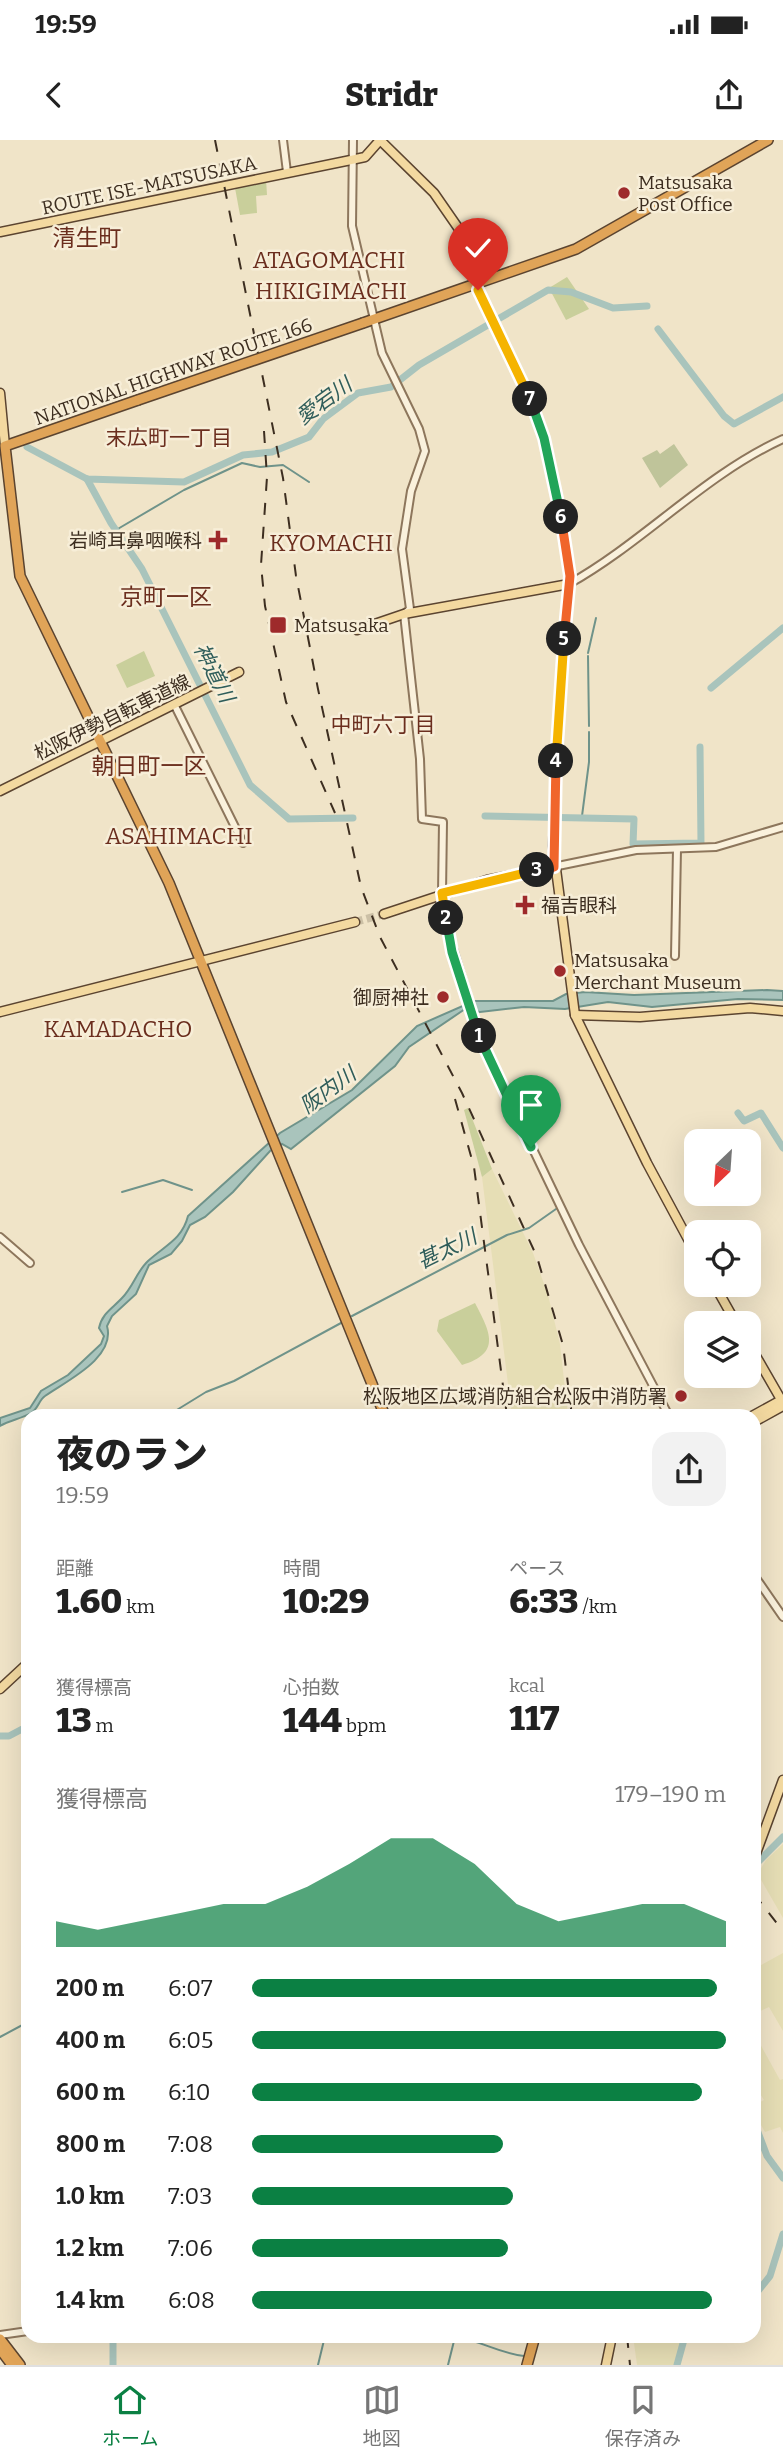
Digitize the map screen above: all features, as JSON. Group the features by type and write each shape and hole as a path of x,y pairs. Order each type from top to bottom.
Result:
{"highway":[{"name":"NATIONAL HIGHWAY ROUTE 166","path":"2,448 576,249 768,140"},
{"path":"2,448 20,576 170,883 382,1409"},
{"path":"0,2337 20,2365"},
{"path":"527,2365 533,2343"},
{"path":"0,2349 12,2365"}],"main road":[{"name":"ROUTE ISE-MATSUSAKA","path":"0,232 365,157 380,140 435,193 461,232 477,285 527,391 544,438 563,526 569,584 554,816 554,867 575,1014 641,1152 684,1232"},
{"path":"0,393 2,448"},
{"path":"357,630 404,614 569,584"},
{"name":"松阪伊勢自転車道線","path":"0,791 99,739 239,672"},
{"path":"384,914 487,880 554,867"},
{"path":"0,1012 355,922"},
{"path":"575,1014 640,1017 750,1008 783,1011"},
{"path":"761,1365 782,1402"},
{"path":"761,1412 782,1402"},
{"path":"761,1417 782,1402"},
{"path":"0,1689 21,1670"},
{"path":"0,1695 21,1676"},
{"path":"761,1843 779,1803 783,1780"},
{"path":"606,2365 611,2343"}],"street":[{"path":"283,140 287,172"},
{"path":"353,140 352,226 382,353 417,423 425,451 409,501 402,549 410,609 404,614 420,759 422,819 443,822 442,893 452,952 486,1054 579,1245 665,1409"},
{"path":"569,584 604,565 724,473 783,439"},
{"path":"174,704 243,844"},
{"path":"554,867 617,853 716,847 783,827"},
{"path":"674,956 677,849"},
{"path":"0,1237 30,1264"},
{"path":"761,1585 783,1617"},
{"path":"0,2337 21,2332"}],"shaded area":[{"path":"492,1169 533,1253 548,1295 560,1344 567,1409 511,1409 482,1177"},
{"path":"783,1844 783,1918 761,1880 761,1868"},
{"path":"783,1953 783,2031 769,2007 761,2011 761,1965"},
{"path":"761,2046 780,2080 783,2079 783,2133 780,2127 765,2132 761,2125 761,2102 764,2100 761,2095"},
{"path":"634,2343 680,2343 675,2365 637,2365"}],"green space":[{"path":"266,179 267,195 256,196 257,213 240,215 235,188"},
{"path":"567,277 589,309 566,320 549,288"},
{"path":"674,444 688,465 660,488 642,458 657,450 660,454"},
{"path":"144,651 155,676 127,688 116,665"},
{"path":"468,1108 492,1169 482,1177 464,1110"},
{"path":"475,1303 488,1332 488,1348 475,1360 462,1365 437,1331 439,1320"}],"water":[{"name":"阪内川","path":"767,990 783,991 783,1000 738,999 652,1007 608,1002 565,1009 524,1007 480,1012 465,1009 409,1047 395,1066 291,1149 282,1144 270,1151 233,1192 205,1217 190,1225 171,1254 149,1265 136,1294 112,1316 107,1326 108,1338 97,1358 76,1376 45,1396 35,1409 27,1409 41,1391 68,1375 101,1344 104,1336 99,1328 103,1318 126,1294 144,1265 177,1237 188,1216 280,1133 352,1090 417,1026 474,1001 553,1001 566,994 585,992 634,995"},
{"name":"阪内川","path":"21,1411 21,1417 0,1426 0,1418"}],"waterway":[{"name":"愛宕川","path":"27,447 87,479 184,482 243,455 272,452 309,437 323,419 358,393 391,387 419,365 548,290 571,292 613,308 647,306"},
{"path":"658,329 724,416 734,424 783,397"},
{"path":"116,530 184,490 242,463 260,467 283,465 309,482"},
{"name":"神道川","path":"87,479 111,523 142,569 250,785 289,819 353,818"},
{"path":"588,653 596,618"},
{"name":"神道川","path":"711,688 783,628"},
{"path":"588,656 589,726"},
{"path":"582,816 589,762 589,732"},
{"name":"神道川","path":"485,816 634,819 633,844 701,843 700,747"},
{"name":"甚太川","path":"738,1113 744,1121 761,1113 783,1148"},
{"path":"122,1192 163,1180 192,1190"},
{"name":"甚太川","path":"352,1316 507,1235 529,1228 556,1209"},
{"name":"甚太川","path":"178,1409 206,1392 234,1381 341,1323"},
{"name":"甚太川","path":"0,1736 9,1736 21,1730"},
{"path":"761,1859 783,1837"},
{"path":"0,2037 21,2026"},
{"path":"761,2140 767,2156 783,2178"},
{"path":"761,2287 770,2276 783,2234"},
{"path":"113,2343 113,2365"},
{"path":"318,2365 323,2343"},
{"path":"448,2365 454,2343"},
{"path":"479,2343 524,2356"},
{"path":"677,2365 683,2343"}],"tunnel":[{"path":"355,922 384,914"}],"railway":[{"path":"215,140 283,478 296,576 318,689 361,887 380,937 462,1093 537,1257 563,1345 571,1409"},
{"path":"264,431 267,477 261,565 265,606 286,702 335,813"},
{"path":"455,1099 474,1167 506,1409"},
{"path":"761,1903 783,1931"},
{"path":"628,2343 630,2365"}],"place":[{"name":"Matsusaka Post Office","path":"624,193"},
{"name":"岩崎耳鼻咽喉科","path":"218,540"},
{"name":"Matsusaka","path":"278,625"},
{"name":"福吉眼科","path":"525,905"},
{"name":"Matsusaka Merchant Museum","path":"560,971"},
{"name":"御厨神社","path":"443,997"},
{"name":"松阪地区広域消防組合松阪中消防署","path":"681,1396"}],"district":[{"name":"清生町","path":"87,238"},
{"name":"ATAGOMACHI","path":"329,260"},
{"name":"HIKIGIMACHI","path":"331,291"},
{"name":"末広町一丁目","path":"169,438"},
{"name":"KYOMACHI","path":"331,543"},
{"name":"京町一区","path":"166,597"},
{"name":"中町六丁目","path":"383,725"},
{"name":"朝日町一区","path":"149,766"},
{"name":"ASAHIMACHI","path":"179,836"},
{"name":"KAMADACHO","path":"118,1029"}],"route":[{"path":"478,290 527,391 544,438 563,526 570,576 555,777 554,867 487,880 442,893 452,952 482,1043 531,1147"}]}
